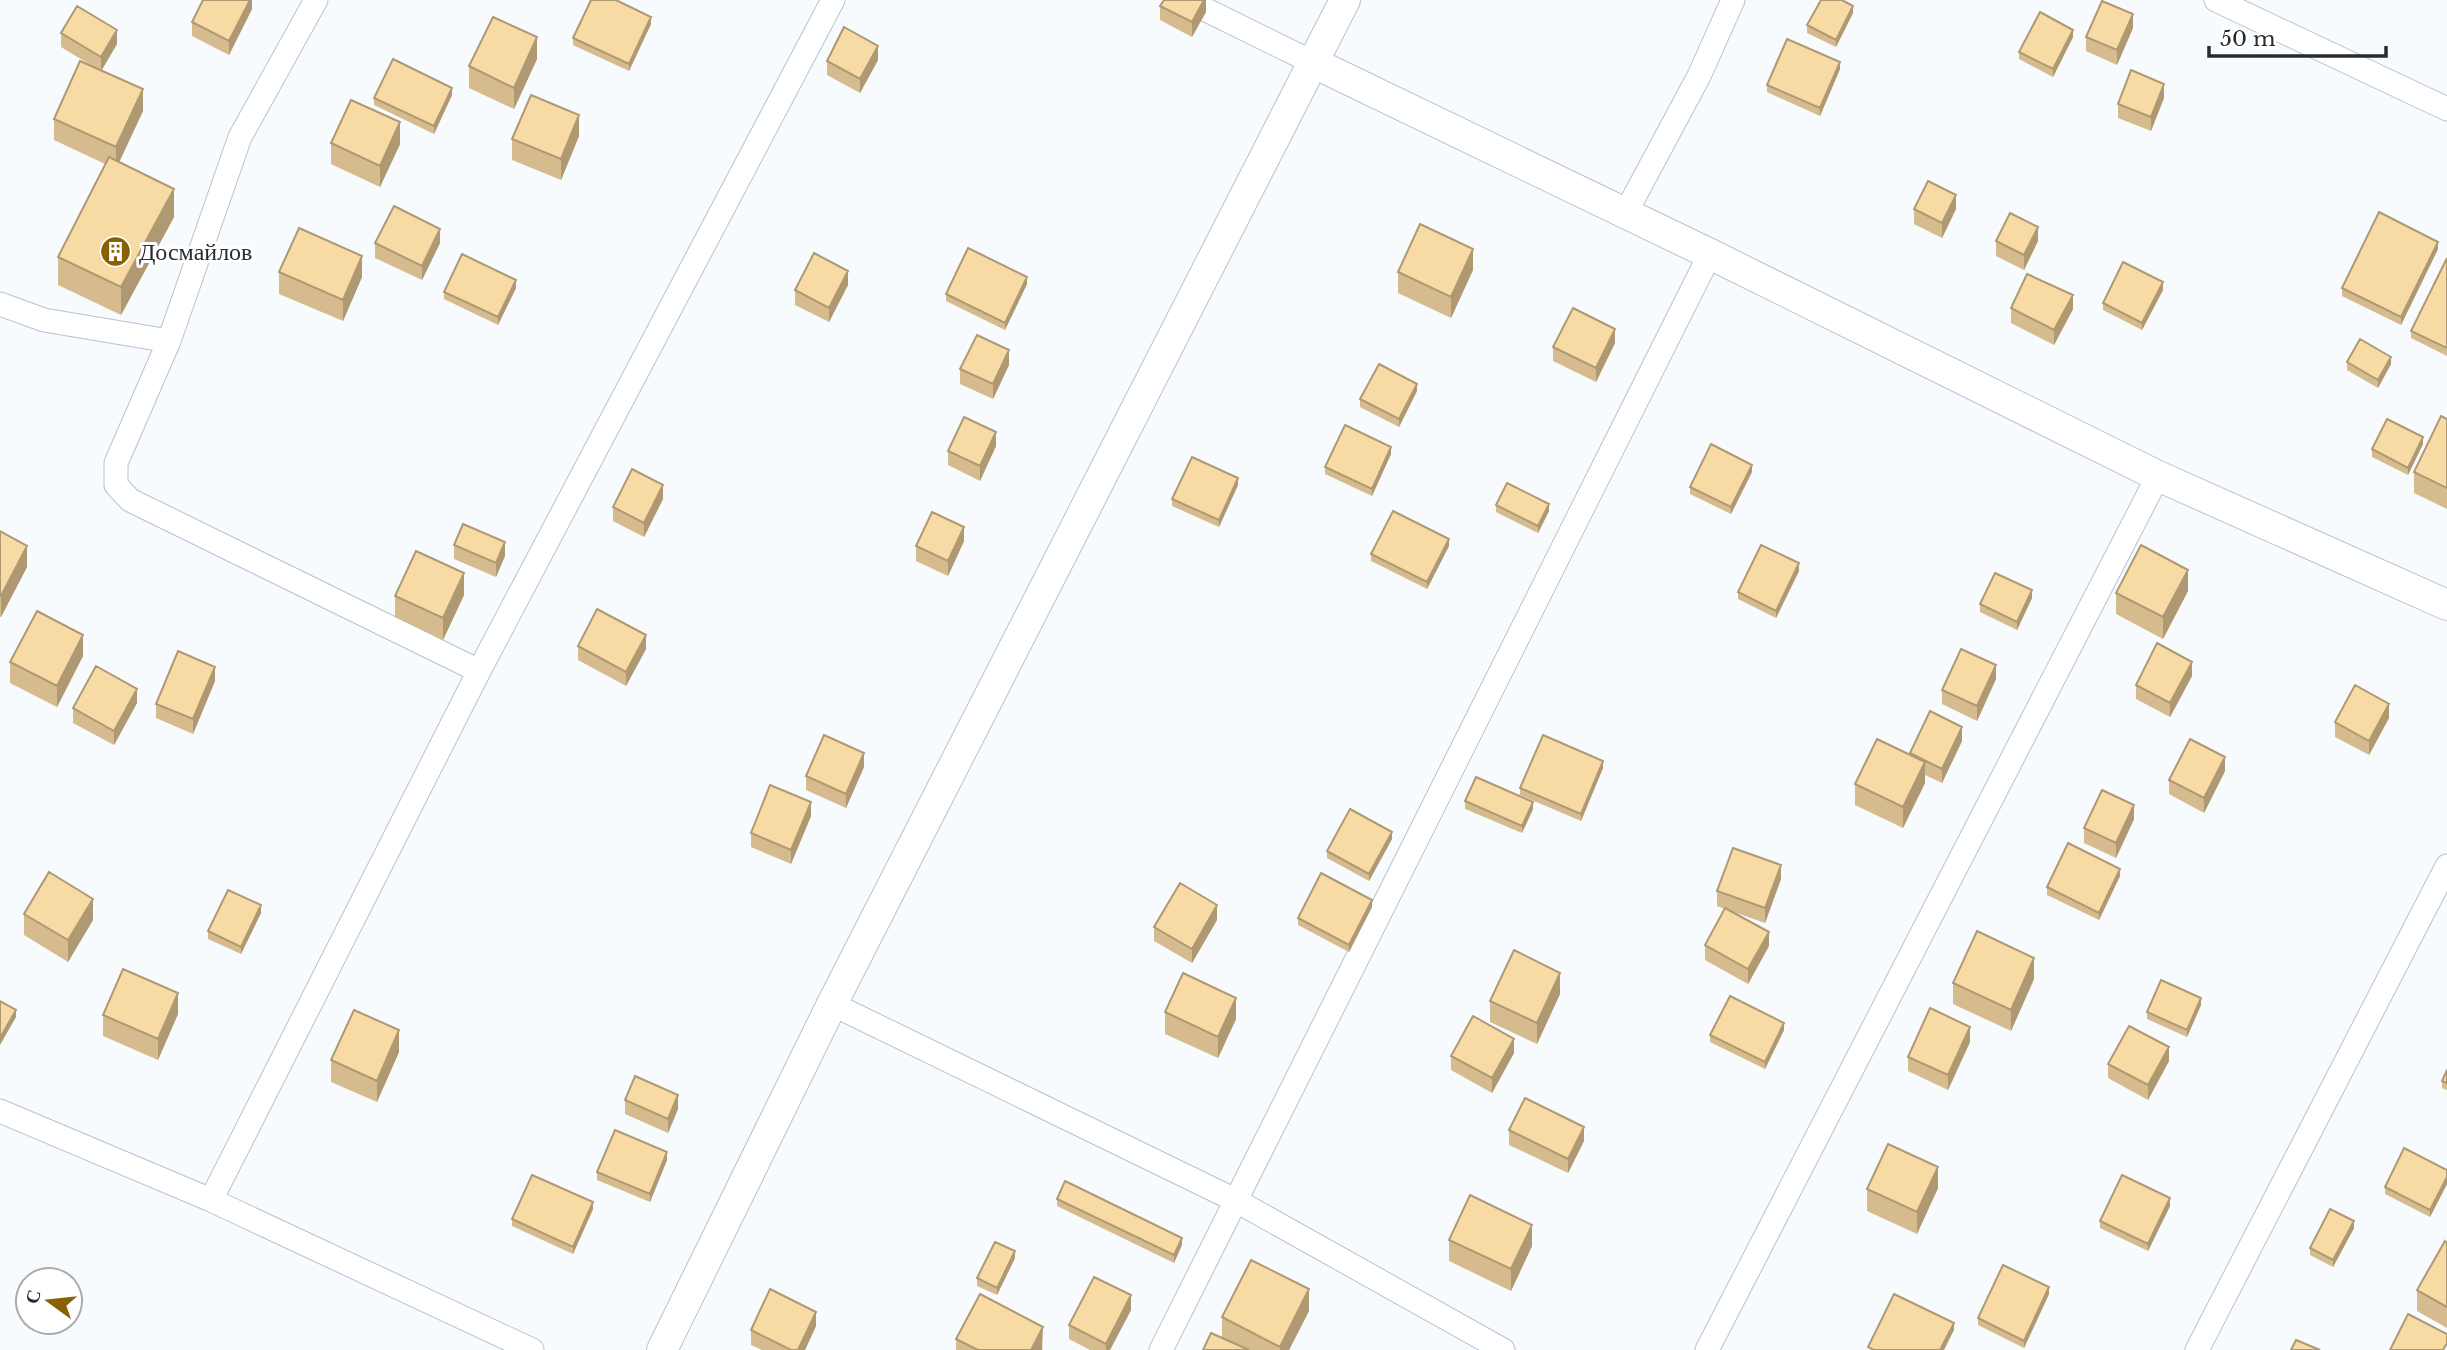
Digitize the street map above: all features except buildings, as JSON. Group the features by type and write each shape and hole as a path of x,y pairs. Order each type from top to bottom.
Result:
{"street":[{"path":"316,0 240,137 169,341 116,463 116,485 130,500 479,671"},
{"path":"211,1200 479,671 833,0"},
{"path":"1186,0 1710,254 2158,476 2447,605"},
{"path":"662,1350 832,1004 1345,0"},
{"path":"1625,214 1699,76 1733,0"},
{"path":"2216,0 2447,109"},
{"path":"1161,1350 1710,254"},
{"path":"0,304 44,320 169,341"},
{"path":"1707,1350 2158,476"},
{"path":"2197,1350 2447,866"},
{"path":"832,1004 1236,1200 1503,1350"},
{"path":"0,1111 211,1200 531,1350"}],"place":[{"name":"Досмайлов","path":"116,251"}]}
